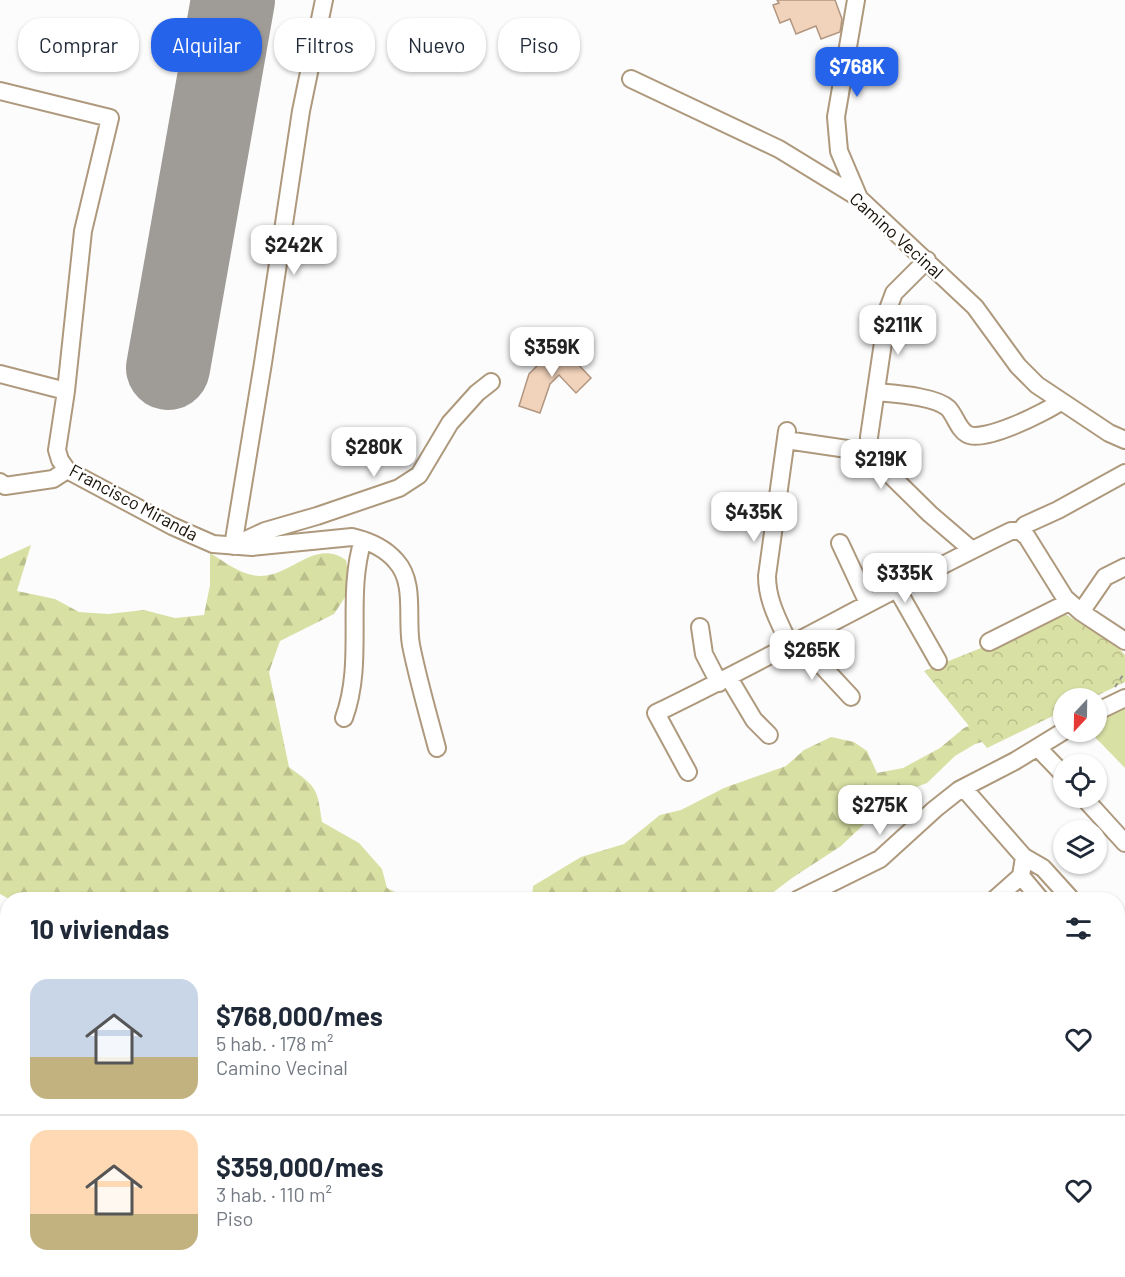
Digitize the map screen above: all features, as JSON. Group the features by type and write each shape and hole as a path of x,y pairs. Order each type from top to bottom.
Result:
{"street":[{"path":"233,546 301,111 324,0"},
{"path":"856,0 836,117 839,151 860,198"},
{"name":"Camino Vecinal","path":"631,79 779,149 860,198 975,308 1018,366 1037,385 1109,433 1125,440"},
{"name":"Francisco Miranda","path":"0,91 110,118 83,231 66,391 57,450 60,460 67,470 172,526 213,544 252,548 352,537 383,549 397,561 405,577 411,643 437,748"},
{"path":"870,454 869,437 888,309 894,293 927,260"},
{"path":"0,374 66,391"},
{"path":"233,546 265,531 399,488 419,475 450,423 477,393 491,382"},
{"path":"876,392 914,397 948,408 966,434 974,437 989,435 1051,409 1060,402"},
{"path":"850,697 795,644 770,601 767,589 766,576 786,435 870,454 930,514 972,550"},
{"path":"0,482 5,486 53,479 67,470"},
{"path":"1020,531 1025,525 1058,510 1125,473"},
{"path":"688,772 656,713 795,644 868,603 1011,531 1020,531 1027,537 1065,598 1125,641"},
{"path":"344,717 351,699 354,680 355,597 360,548 363,540"},
{"path":"840,543 868,603"},
{"path":"989,642 1075,607 1105,577 1125,567"},
{"path":"897,589 938,661"},
{"path":"700,627 704,654 754,720 769,735"},
{"path":"1107,707 1125,698"},
{"path":"813,892 880,859 935,809 967,786 1053,738"},
{"path":"1038,748 1053,764"},
{"path":"967,786 968,792 1024,857 1043,868 1065,892"},
{"path":"1093,808 1125,843"},
{"path":"1003,892 1021,876 1024,857"},
{"path":"1021,876 1034,892"}],"green space":[{"path":"31,545 17,591 55,599 79,612 108,614 144,610 175,618 204,615 210,585 210,553 240,571 260,576 272,574 314,555 324,553 335,554 346,560 351,588 334,614 280,641 269,672 289,767 314,789 322,822 359,843 382,869 387,888 395,892 0,892 0,559"},
{"path":"1065,614 1115,644 1125,655 1125,682 1107,691 1107,688 1053,688 1053,716 987,748 924,671"},
{"path":"1125,701 1125,768 1100,742 1107,742 1107,710"},
{"path":"994,715 1000,737 975,744 955,756 927,783 895,795 841,846 774,892 533,892 533,886 581,857 624,844 660,815 681,810 724,788 786,766 804,750 831,737 854,742 867,751 877,773 903,768 940,748 964,728"}],"building":[{"path":"777,0 835,0 842,19 840,32 821,39 816,26 796,34 790,19 780,23 773,5 779,3"},
{"path":"559,344 591,378 576,393 559,375 550,384 540,413 519,406 529,374"}],"runway":[{"path":"168,368 233,0"}]}
